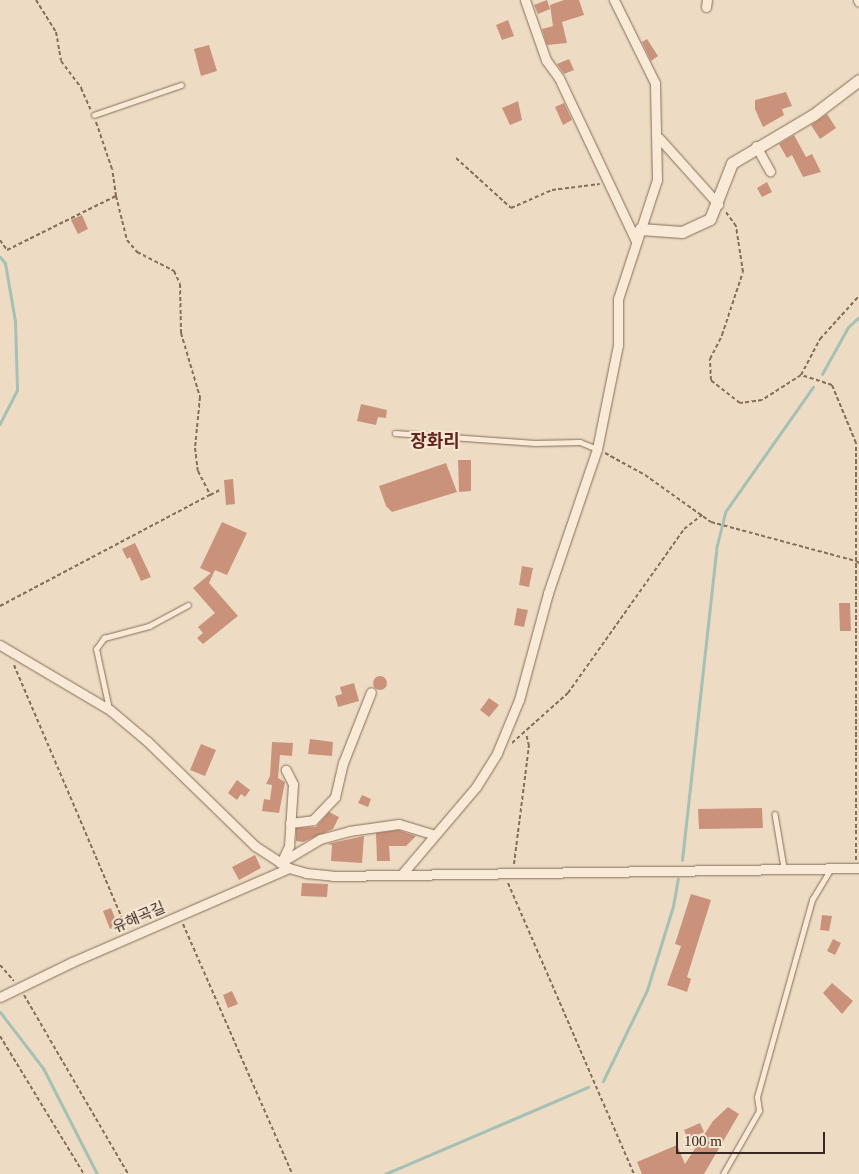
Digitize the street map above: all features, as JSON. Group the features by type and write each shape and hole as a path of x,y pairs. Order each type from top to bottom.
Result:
{"street":[{"path":"525,0 546,60 559,78 636,241"},
{"path":"402,874 476,787 497,753 519,700 548,593 596,449 618,346 618,299 657,180 659,138 655,83 614,0"},
{"path":"640,229 691,230 710,219 718,204 732,163 756,146 812,115 859,80"},
{"path":"659,138 718,204"},
{"path":"756,146 770,171"},
{"path":"4,647 110,710 147,741 255,846 289,868 332,876 858,868"},
{"path":"290,823 313,820 335,797 343,764 371,692"},
{"path":"280,863 289,846 293,784 286,770"},
{"path":"280,863 320,839 349,831 399,824 434,835"},
{"name":"유해곡길","path":"0,996 289,868"}],"lane":[{"path":"94,115 181,85"},
{"path":"396,433 535,443 580,442 596,449"},
{"path":"110,710 96,648 104,638 149,626 188,605"},
{"path":"775,814 784,868"},
{"path":"723,1174 759,1111 757,1097 812,900 831,868"}],"path":[{"path":"36,0 56,32 62,61 81,88 94,115 112,169 116,196 128,240 137,252 174,272 180,284 181,333 200,397 195,448 197,463 210,496"},
{"path":"456,158 511,208 552,190 607,182"},
{"path":"0,240 7,250 116,196"},
{"path":"718,204 736,226 743,272 722,335 710,358 711,380 740,402 762,400 786,388 802,374 820,339 859,296"},
{"path":"802,374 832,386 856,443 858,868"},
{"path":"596,449 645,475 716,523 859,563"},
{"path":"0,606 220,490"},
{"path":"497,753 526,733 568,693 684,529 703,514"},
{"path":"4,647 130,937"},
{"path":"513,872 529,746 526,733"},
{"path":"503,872 634,1174"},
{"path":"180,916 292,1174"},
{"path":"0,965 17,988 128,1174"},
{"path":"0,1036 84,1174"}],"building":[{"path":"547,0 550,9 538,14 534,5"},
{"path":"564,0 579,0 584,15 562,22 567,43 547,45 542,29 553,26 550,5"},
{"path":"508,20 514,36 502,40 496,25"},
{"path":"647,39 658,56 651,61 642,42"},
{"path":"209,45 217,71 201,76 194,49"},
{"path":"569,59 574,70 564,74 557,64"},
{"path":"786,92 792,106 782,109 784,115 763,127 755,109 755,100"},
{"path":"518,101 522,120 510,125 502,108"},
{"path":"564,103 572,120 563,125 555,107"},
{"path":"827,114 836,128 820,139 811,125"},
{"path":"794,135 806,157 812,154 821,172 803,177 792,155 787,158 779,144"},
{"path":"767,182 772,192 762,197 757,188"},
{"path":"82,215 88,229 78,234 71,220"},
{"path":"361,404 387,410 386,418 378,417 376,425 357,421"},
{"path":"458,460 471,460 471,491 459,492"},
{"path":"446,463 457,492 392,512 386,506 379,486"},
{"path":"233,479 235,504 226,505 224,480"},
{"path":"222,522 247,533 227,575 215,570 209,583 238,616 203,644 197,638 203,633 198,627 215,613 193,588 211,573 200,568"},
{"path":"135,543 151,577 141,581 130,557 127,559 122,549"},
{"path":"522,566 533,568 529,587 519,585"},
{"path":"839,603 850,603 851,631 840,631"},
{"path":"517,608 528,610 524,627 514,625"},
{"path":"380,676 385,678 387,683 385,688 380,690 375,688 373,683 375,678"},
{"path":"354,683 359,701 338,707 335,696 342,694 340,687"},
{"path":"489,698 499,705 489,717 480,710"},
{"path":"310,739 333,742 332,756 308,754"},
{"path":"272,742 293,743 292,756 280,755 278,778 285,782 279,813 262,811 264,799 270,800 272,785 266,784 270,776"},
{"path":"201,744 216,750 205,776 190,770"},
{"path":"237,780 250,790 245,797 241,794 237,800 228,793"},
{"path":"362,795 371,799 368,807 358,803"},
{"path":"762,808 763,828 699,829 698,809"},
{"path":"329,812 339,817 333,829 303,842 296,841 296,828 316,827"},
{"path":"398,830 416,836 406,846 389,846 390,861 377,861 376,833"},
{"path":"364,836 362,863 331,861 332,845 327,844"},
{"path":"255,855 261,868 239,880 232,867"},
{"path":"302,883 328,884 327,897 301,896"},
{"path":"691,894 711,900 687,977 691,979 687,992 667,985 681,946 675,944"},
{"path":"111,908 118,926 110,929 103,911"},
{"path":"822,915 832,916 829,931 820,930"},
{"path":"833,939 841,943 835,955 827,951"},
{"path":"832,983 853,1001 842,1014 823,993"},
{"path":"232,991 238,1004 228,1008 223,995"},
{"path":"728,1107 739,1114 704,1174 642,1174 637,1162 677,1145 685,1164 713,1121"},
{"path":"700,1123 704,1132 688,1139 684,1130"}],"waterway":[{"path":"0,257 5,263 15,321 17,390 0,424"},
{"path":"822,374 848,327 859,317"},
{"path":"682,860 717,545 725,512 813,387"},
{"path":"603,1081 647,990 673,906 678,878"},
{"path":"0,1012 43,1068 97,1174"},
{"path":"385,1174 588,1087"}],"district":[{"name":"장화리","path":"435,441"}]}
